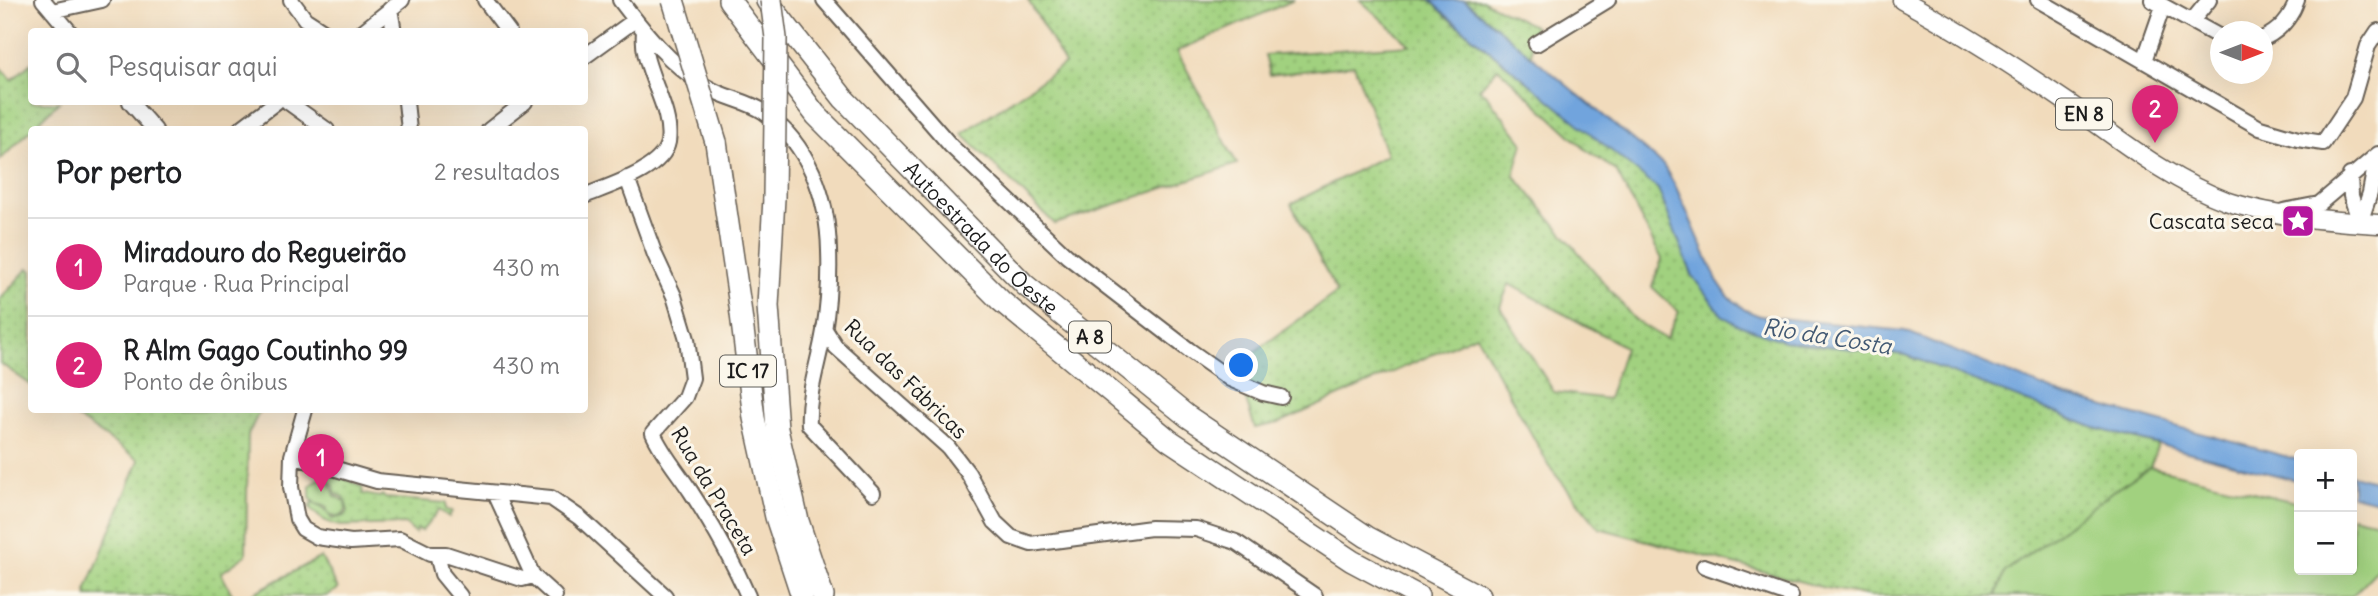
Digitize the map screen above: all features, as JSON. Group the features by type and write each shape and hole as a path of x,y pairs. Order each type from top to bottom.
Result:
{"highway":[{"name":"IC 17","path":"673,0 716,142 754,418 776,517 802,596"},
{"name":"Autoestrada do Oeste","path":"729,0 816,116 1001,301 1169,440 1353,561 1418,596"},
{"name":"IC 17","path":"769,0 776,38 774,198 768,306 777,429 798,521 823,596"},
{"name":"Autoestrada do Oeste","path":"769,0 844,99 1025,285 1187,416 1367,537 1479,596"}],"main road":[{"name":"EN 8","path":"1902,0 1994,53 2178,177 2223,200 2272,213 2378,224"}],"street":[{"path":"48,5 102,0"},
{"path":"291,0 305,19 319,28"},
{"path":"485,0 506,28"},
{"path":"620,0 669,59 707,88 763,112 789,136 812,168 826,209 829,253 824,328 808,410 809,425 873,494"},
{"path":"824,0 951,145 1067,256 1230,379 1280,397"},
{"path":"1536,44 1608,0"},
{"path":"2038,0 2260,128 2323,144 2353,99 2368,46 2378,31"},
{"path":"2192,21 2209,0"},
{"path":"2273,34 2284,24 2297,0"},
{"path":"2144,61 2158,3 2210,31"},
{"path":"48,5 67,28"},
{"path":"367,28 396,5"},
{"path":"394,28 396,5"},
{"path":"588,55 640,26"},
{"path":"588,195 654,163 668,143 668,125 643,46 640,26"},
{"path":"133,105 151,126"},
{"path":"244,126 272,105"},
{"path":"292,105 321,126"},
{"path":"406,105 409,126"},
{"path":"494,126 521,105"},
{"path":"2272,213 2319,204 2333,194 2350,175 2377,155"},
{"path":"2360,223 2370,193 2377,155"},
{"path":"2350,175 2351,196 2360,223"},
{"name":"Rua da Praceta","path":"627,178 655,255 674,296 687,339 692,378 685,397 653,433 662,452 732,558 748,596"},
{"path":"2370,193 2378,207"},
{"name":"Rua das Fábricas","path":"824,328 836,347 948,447 968,473 995,522 1012,537 1031,544 1151,528 1196,529 1236,542 1315,596"},
{"path":"304,413 292,456 291,487 297,519 311,534 351,542 401,539 437,555 446,554 522,579 533,576"},
{"path":"292,456 377,481 551,498 606,540 665,596"},
{"path":"495,494 533,576 555,596"},
{"path":"437,555 442,574 460,596"},
{"path":"1704,566 1791,596"}],"green space":[{"path":"1028,0 1294,0 1177,51 1237,164 1055,224 962,134 1065,64"},
{"path":"1360,0 1431,0 1446,16 1648,179 1658,189 1693,277 1784,341 1906,355 2095,428 2158,445 2150,467 2005,572 1996,596 1870,596 1821,587 1599,528 1551,469 1476,335 1279,423 1255,428 1235,366 1337,292 1291,204 1387,155 1354,65 1270,75 1265,55 1410,45","holes":["1498,68 1585,149 1616,171 1662,259 1652,287 1679,312 1666,339 1635,320 1514,175 1523,143 1479,89","1509,284 1625,347 1608,399 1554,392 1500,307"]},
{"path":"1464,0 1482,0 1534,26 1531,56"},
{"path":"28,66 28,105 56,105 35,126 28,126 28,132 0,160 0,67 12,80"},
{"path":"28,268 28,383 0,363 0,299"},
{"path":"70,413 259,413 248,435 246,555 221,573 233,596 87,596 86,591 139,460"},
{"path":"2150,467 2294,502 2294,575 2357,575 2357,517 2378,522 2378,569 2352,596 1996,596 2005,572"},
{"path":"334,473 362,487 363,494 446,503 446,510 452,511 449,517 439,510 422,531 418,529 415,533 405,524 335,525 322,519 309,506 313,502 324,508 332,519 344,516 348,511 344,497 336,494 328,479"},
{"path":"319,479 330,483 335,496 345,501 346,509 342,516 332,516 326,506 316,504 310,498 310,486"},
{"path":"321,557 338,589 326,596 248,596"}],"water":[{"name":"Rio da Costa","path":"1431,0 1464,0 1663,165 1676,187 1717,280 1728,296 1745,310 1760,316 1905,331 2066,396 2294,459 2294,480 2095,428 1906,355 1784,341 1736,324 1722,315 1693,277 1658,189"},
{"path":"2357,476 2378,482 2378,501 2357,496"}],"place":[{"name":"R Alm Gago Coutinho 99","path":"2155,143"},
{"name":"Cascata seca","path":"2298,221"},
{"name":"Miradouro do Regueirão","path":"321,492"}]}
